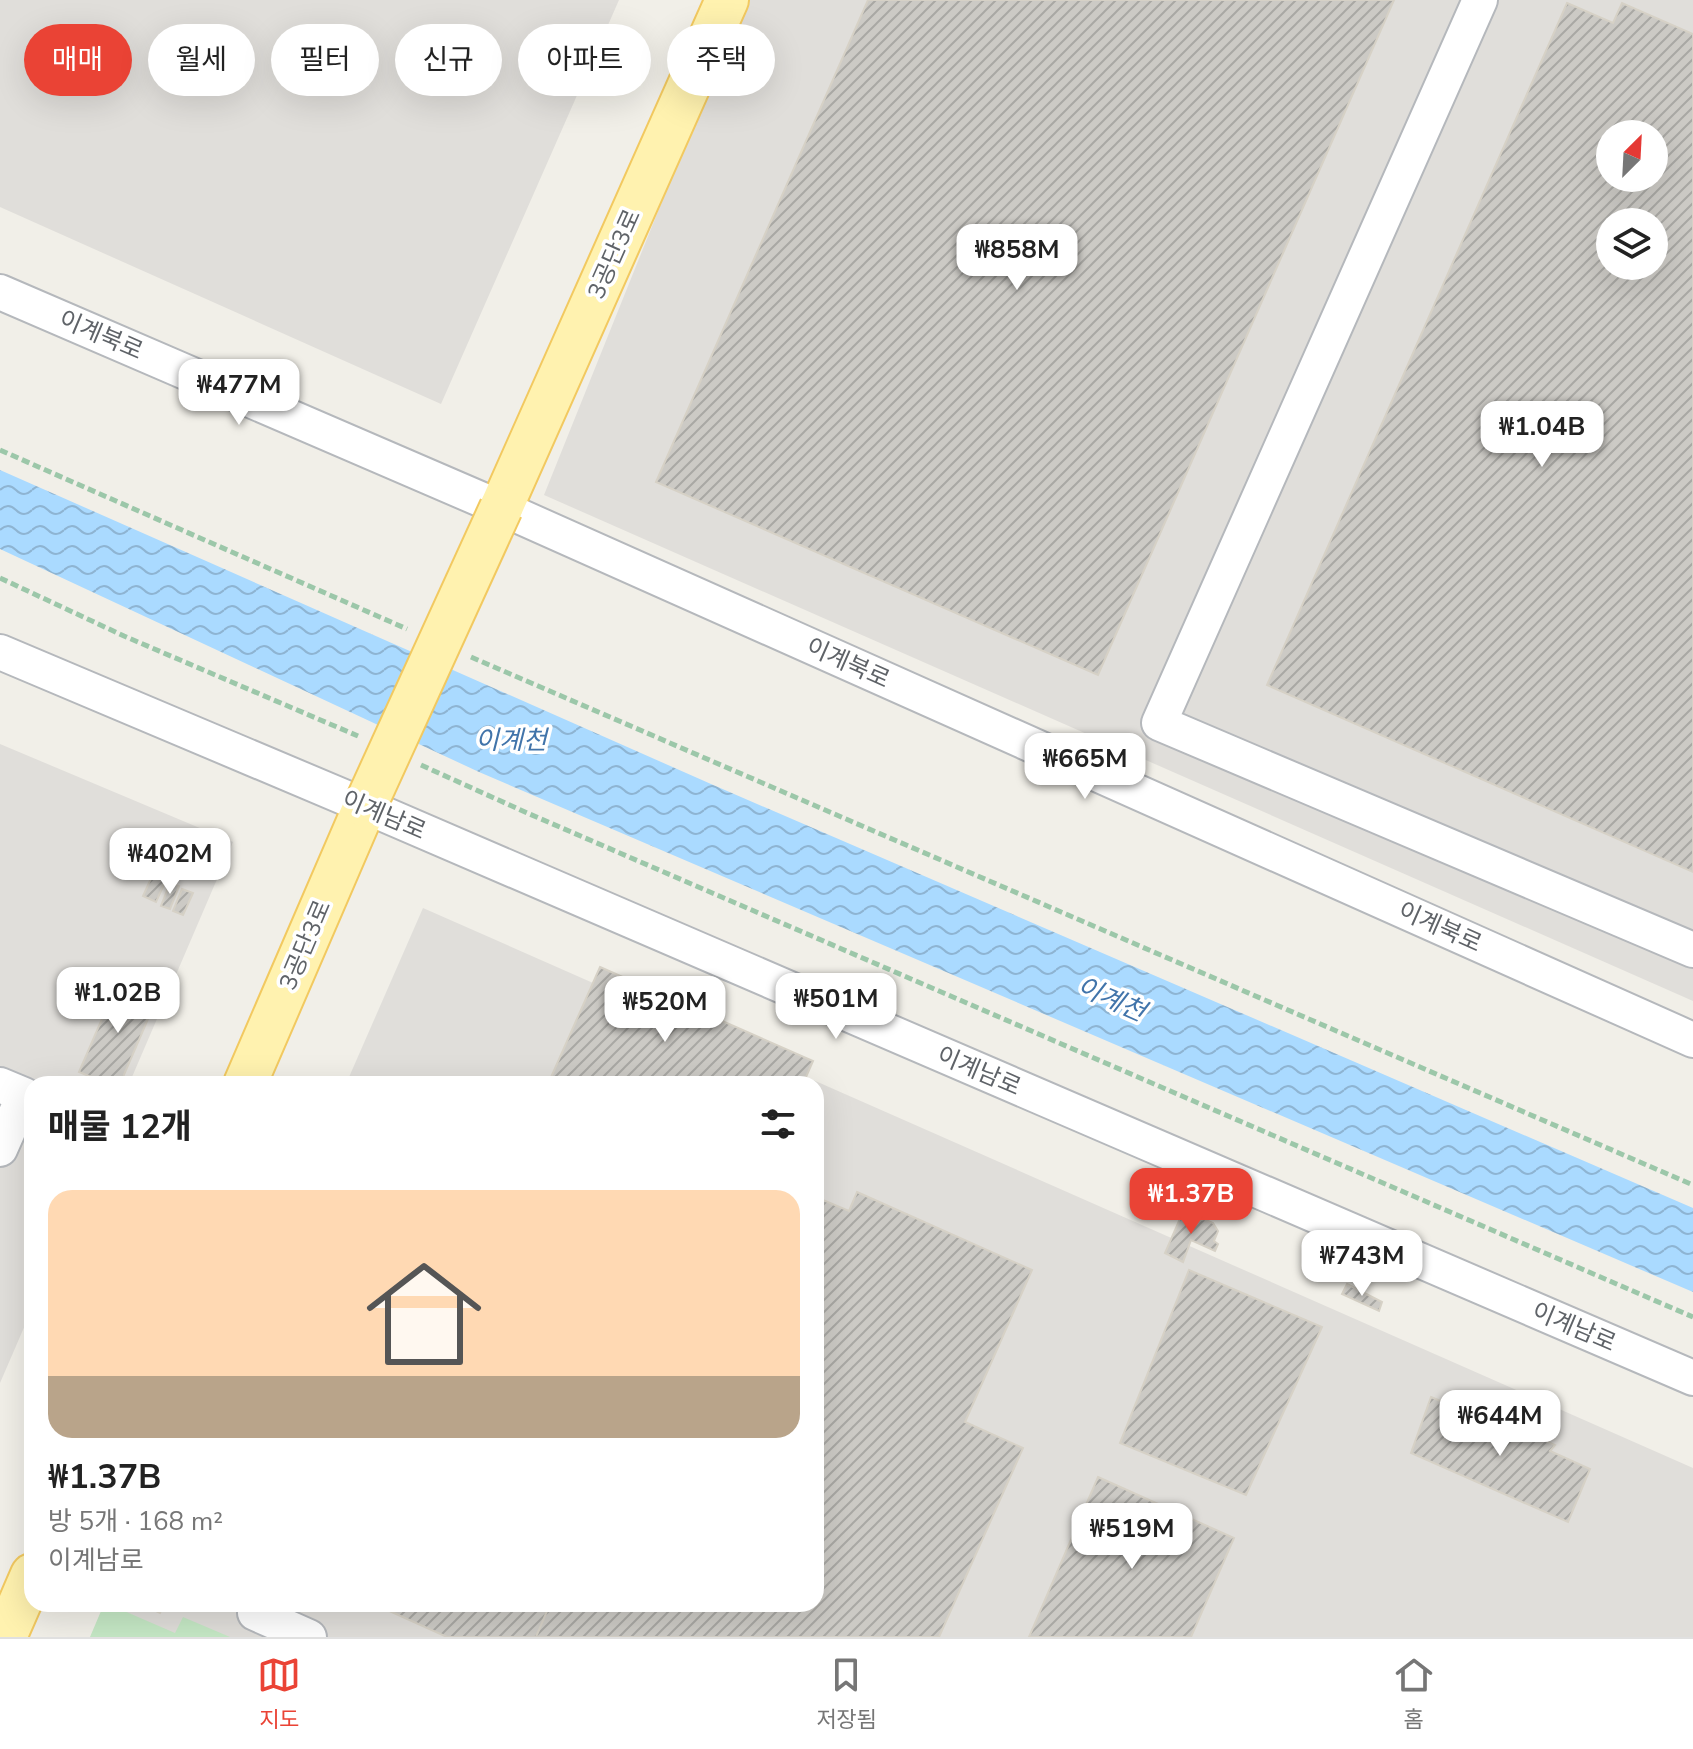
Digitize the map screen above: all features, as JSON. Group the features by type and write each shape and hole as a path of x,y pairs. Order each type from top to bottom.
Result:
{"main road":[{"name":"3공단3로","path":"248,1076 365,806 727,0"},
{"path":"5,1637 24,1593"}],"street":[{"path":"1480,0 1159,723 1693,950"},
{"name":"이계북로","path":"0,292 501,508 1693,1040"},
{"name":"이계남로","path":"0,652 1693,1378"},
{"path":"0,1085 24,1095 0,1149"},
{"path":"255,1612 309,1637"}],"path":[{"path":"0,450 410,630"},
{"path":"0,578 124,636 362,738"},
{"path":"469,656 1693,1185"},
{"path":"417,763 1693,1317"}],"shaded area":[{"path":"0,0 619,0 608,24 518,24 518,96 577,96 441,404 0,207"},
{"path":"743,0 1693,0 1693,1001 544,495 704,96 775,96 775,24 733,24"},
{"path":"0,744 233,842 132,1076 24,1076 24,1328 0,1383"},
{"path":"423,908 804,1076 350,1076"},
{"path":"824,1085 1693,1468 1693,1637 104,1637 115,1612 824,1612"}],"green space":[{"path":"101,1612 126,1612 175,1633 183,1617 230,1637 90,1637"}],"water":[{"name":"이계천","path":"0,470 711,784 1693,1208 1693,1292 479,772 0,549"}],"building":[{"path":"868,0 1394,0 1098,675 656,482"},
{"path":"1567,3 1613,23 1622,3 1693,34 1693,872 1267,685"},
{"path":"153,874 166,880 156,902 143,896"},
{"path":"170,883 179,886 170,909 161,906"},
{"path":"182,889 193,893 183,915 173,911"},
{"path":"600,967 813,1061 806,1076 552,1076"},
{"path":"118,982 157,998 123,1076 89,1076 79,1072"},
{"path":"857,1192 1032,1270 965,1422 1023,1448 939,1637 536,1637 547,1612 824,1612 824,1200 849,1211"},
{"path":"1182,1214 1213,1223 1218,1231 1214,1241 1218,1244 1215,1251 1191,1240 1183,1262 1165,1253"},
{"path":"1189,1270 1322,1327 1246,1495 1120,1443"},
{"path":"1347,1284 1382,1302 1379,1311 1342,1294"},
{"path":"1431,1397 1485,1420 1486,1414 1555,1445 1550,1451 1590,1469 1568,1522 1411,1453"},
{"path":"1098,1477 1234,1538 1191,1637 1029,1637"},
{"path":"392,1612 547,1612 536,1637 447,1637"}]}
